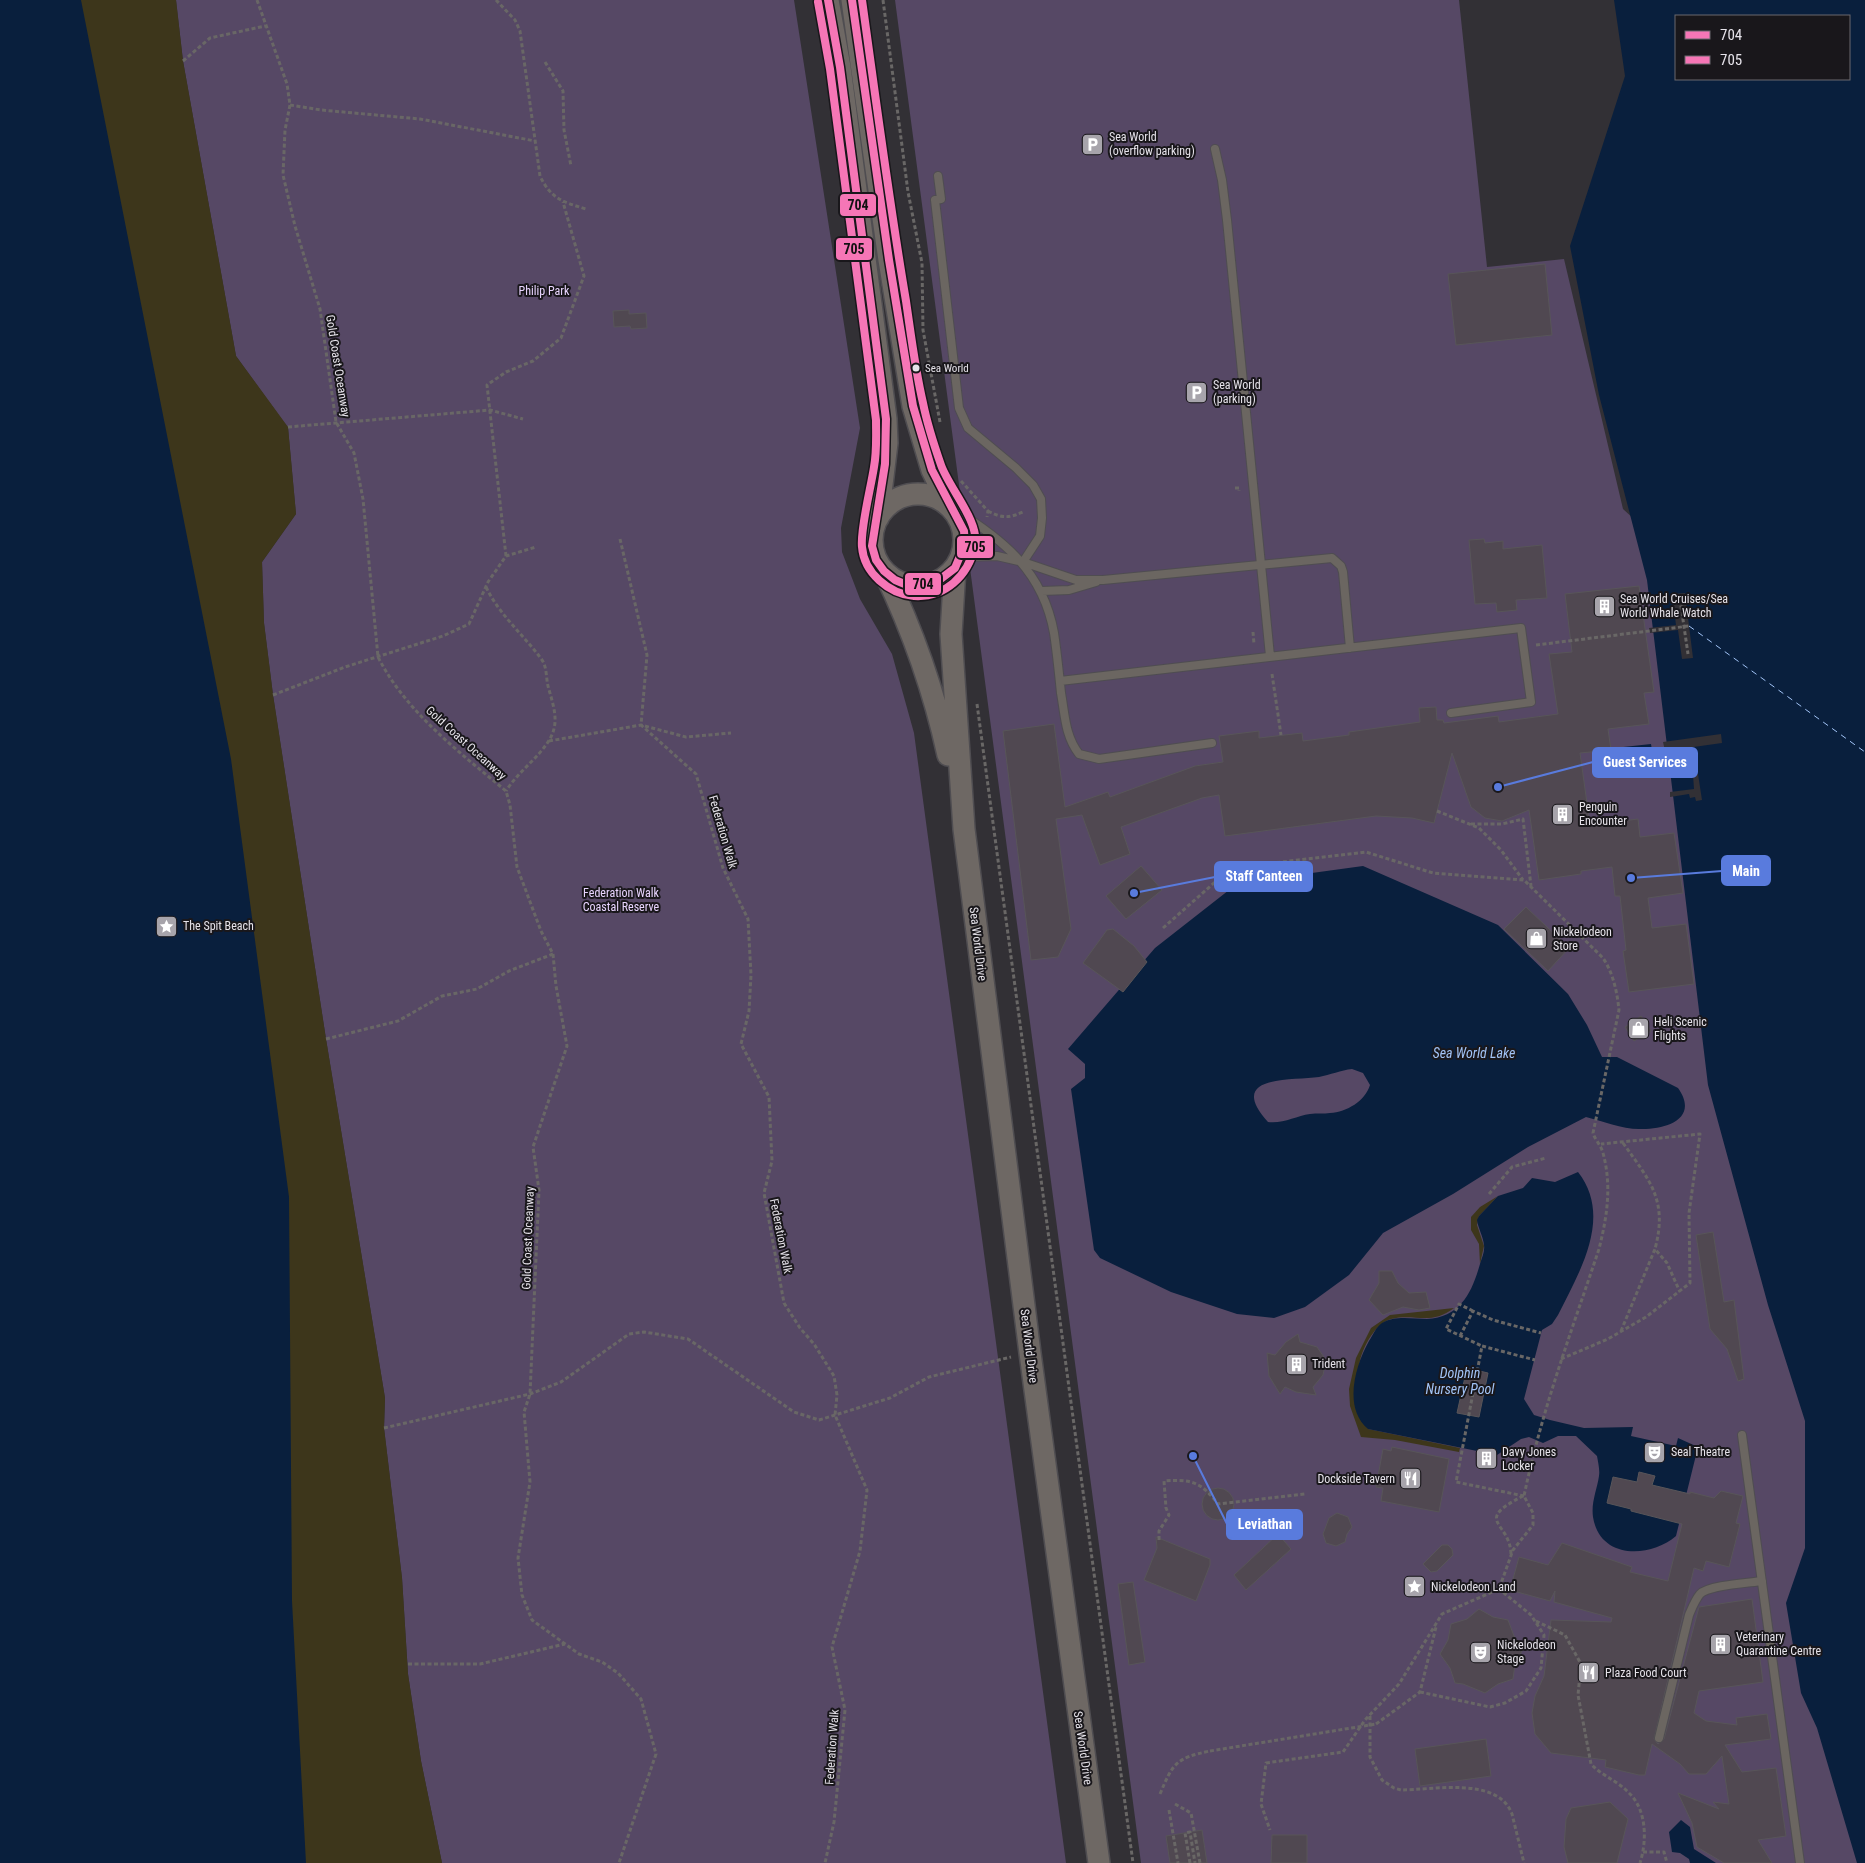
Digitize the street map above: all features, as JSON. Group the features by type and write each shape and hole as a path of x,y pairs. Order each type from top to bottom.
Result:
{"street":[{"path":"828,0 840,67 886,419 887,443 878,518"},
{"path":"852,0 889,260 913,406 932,470 950,507 960,519 964,531 965,544 958,562 946,577 934,584 907,585 894,580 876,560 872,546 873,531 878,518 886,506 898,498 912,494 927,494 950,507"},
{"name":"Sea World Drive","path":"958,562 951,634 964,829 1030,1353 1099,1863"},
{"name":"Sea World Drive","path":"884,571 907,618 928,676 964,829"}],"lane":[{"path":"1215,149 1222,180 1227,220 1270,656"},
{"path":"938,176 941,199 935,200 959,408 968,428 1016,468 1033,485 1041,499 1042,518 1040,536 1023,562"},
{"path":"950,507 986,530 1023,562 1042,591 1054,632 1067,734 1079,754 1100,759 1212,743"},
{"path":"958,562 997,556 1023,562 1076,580 1103,580 1332,558 1343,572 1350,648"},
{"path":"1042,591 1069,590 1103,580"},
{"path":"1060,681 1521,628 1531,702 1451,713"},
{"path":"1742,1434 1800,1863"},
{"path":"1659,1738 1689,1615 1701,1593 1710,1589 1762,1581"}],"path":[{"name":"Gold Coast Oceanway","path":"258,0 287,84 290,105 285,130 284,175 295,226 320,309 336,422 354,453 363,499 378,657 387,675 431,727 506,791 510,805 518,867 541,931 553,954 556,986 567,1046 533,1147 539,1190 530,1394 524,1412 530,1482 518,1558 522,1595 532,1620 579,1654 602,1662 618,1673 641,1698 656,1754 619,1863"},
{"path":"496,0 515,20 520,31 540,176 547,190 563,202 586,210"},
{"path":"883,0 908,192 922,263 923,330 940,424"},
{"path":"183,61 210,38 266,26"},
{"path":"545,62 563,91 564,130 571,166"},
{"path":"290,105 322,110 420,119 535,141"},
{"path":"506,556 487,385 506,372 533,361 561,338 584,276 563,202"},
{"path":"288,428 336,422 490,410 523,419"},
{"path":"958,478 988,511 1002,518 1009,518 1025,511"},
{"path":"1235,488 1239,488 1240,495"},
{"path":"986,530 988,511"},
{"path":"620,538 647,655 641,725"},
{"path":"273,695 443,636 469,624 486,586 506,556 536,547"},
{"path":"486,586 495,604 544,662 548,687 555,707 555,725 548,741 517,774 506,791"},
{"path":"1680,599 1687,626 1688,654"},
{"path":"1252,624 1254,644"},
{"path":"1523,646 1564,643 1687,626"},
{"path":"1272,674 1281,735"},
{"path":"977,702 1133,1863"},
{"path":"548,741 641,725 686,737 731,733"},
{"name":"Federation Walk","path":"641,725 696,774 722,868 748,920 749,1011 741,1044 769,1097 772,1161 764,1193 784,1303 800,1328 814,1344 834,1376 837,1395 835,1415 867,1490 860,1551 832,1647 845,1710 834,1822 825,1863"},
{"path":"1270,1830 1261,1804 1266,1763 1343,1752 1370,1715 1399,1684 1442,1614 1499,1589 1518,1542 1533,1525 1533,1513 1524,1496 1534,1446 1545,1406 1599,1249 1605,1223 1608,1188 1601,1144 1594,1136 1594,1129 1619,1010 1617,991 1609,967 1603,958 1524,880 1501,850 1479,828 1437,811"},
{"path":"1470,824 1502,824 1523,820 1532,886"},
{"path":"1163,928 1231,868 1366,852 1434,873 1524,880"},
{"path":"326,1039 398,1021 442,996 476,989 510,971 553,954"},
{"path":"1561,1359 1620,1332 1680,1292 1690,1283 1692,1276 1689,1212 1700,1134 1601,1144"},
{"path":"1620,1332 1655,1249 1659,1233 1658,1202 1652,1183 1623,1143"},
{"path":"1489,1194 1512,1167 1546,1158"},
{"path":"1655,1249 1667,1263 1680,1292"},
{"path":"1535,1360 1482,1346 1446,1329 1459,1304 1493,1320 1541,1333"},
{"path":"1460,1336 1473,1311"},
{"path":"384,1428 530,1394 561,1382 629,1334 644,1332 688,1339 794,1412 819,1420 890,1398 929,1377 1030,1353"},
{"path":"1482,1346 1460,1453 1456,1482 1524,1496"},
{"path":"1159,1540 1159,1531 1170,1515 1166,1508 1164,1481 1185,1479 1206,1488 1218,1504 1306,1494"},
{"path":"1511,1557 1510,1545 1500,1529 1497,1518 1502,1507 1524,1496"},
{"path":"1499,1589 1536,1621 1565,1635 1581,1664 1578,1695 1592,1764 1630,1793 1636,1801 1644,1824 1643,1852 1640,1863"},
{"path":"1420,1692 1490,1707 1517,1697 1526,1691 1541,1668 1544,1635 1536,1621"},
{"path":"1160,1794 1175,1763 1181,1759 1210,1752 1376,1724 1420,1692 1436,1624"},
{"path":"408,1664 480,1664 566,1644"},
{"path":"1370,1715 1372,1739 1369,1753 1382,1780 1401,1790 1477,1789 1499,1796 1510,1807 1524,1863"},
{"path":"1176,1804 1191,1813 1200,1863"},
{"path":"1169,1810 1178,1863"},
{"path":"1190,1863 1185,1833 1190,1832 1195,1863"},
{"path":"1643,1852 1664,1852 1667,1863"}],"green space":[{"name":"Federation Walk Coastal Reserve","path":"176,0 794,0 860,428 841,528 842,552 860,599 892,654 914,733 1066,1863 442,1863 421,1761 408,1674 402,1578 384,1428 385,1398 326,1039 273,695 264,623 262,562 296,514 288,428 236,356 183,61"},
{"name":"Sea World","path":"895,0 1459,0 1487,267 1564,259 1623,509 1706,585 1763,1082 1865,1863 1141,1863"}],"sand":[{"name":"The Spit Beach","path":"0,0 176,0 183,61 236,356 288,427 296,514 262,562 264,623 273,695 326,1039 385,1398 384,1428 402,1578 408,1674 421,1761 442,1863 228,1863"},
{"path":"1498,1196 1479,1216 1477,1225 1484,1246 1480,1264 1479,1244 1471,1230 1471,1217 1480,1207"},
{"path":"1454,1308 1446,1313 1430,1318 1400,1318 1385,1321 1375,1330 1367,1342 1359,1366 1368,1429 1460,1448 1459,1452 1395,1440 1361,1437 1350,1406 1349,1389 1356,1358 1371,1328 1390,1315"}],"water":[{"name":"The Spit Beach","path":"0,0 81,0 231,759 289,1197 292,1601 306,1863 0,1863"},
{"path":"1614,0 1865,0 1865,1863 1857,1863 1817,1728 1801,1693 1786,1603 1805,1548 1805,1421 1768,1305 1708,1085 1647,580 1599,395 1570,246 1625,76"},
{"path":"1651,744 1655,769 1611,775 1596,750"},
{"name":"Sea World Lake","path":"1363,866 1498,925 1568,994 1587,1025 1602,1057 1617,1057 1678,1088 1684,1099 1685,1108 1682,1115 1669,1125 1649,1129 1626,1128 1586,1117 1528,1147 1453,1194 1383,1233 1349,1275 1305,1307 1274,1318 1237,1314 1171,1292 1100,1258 1094,1250 1071,1089 1085,1078 1085,1064 1068,1049 1155,948 1238,883","holes":["1352,1069 1363,1073 1370,1085 1368,1091 1354,1105 1336,1112 1310,1114 1284,1121 1268,1122 1257,1106 1254,1095 1258,1088 1267,1083 1280,1080 1319,1077"]},
{"name":"Dolphin Nursery Pool","path":"1578,1172 1588,1189 1593,1207 1593,1225 1589,1244 1583,1262 1558,1315 1552,1324 1542,1330 1524,1399 1534,1415 1550,1420 1584,1428 1633,1427 1631,1436 1676,1446 1678,1438 1698,1447 1676,1536 1653,1548 1640,1551 1627,1551 1615,1548 1605,1541 1598,1531 1593,1517 1593,1501 1599,1474 1597,1456 1576,1436 1558,1436 1543,1443 1529,1437 1521,1439 1497,1455 1368,1429 1360,1420 1354,1399 1354,1386 1359,1362 1376,1329 1382,1323 1398,1318 1427,1319 1448,1314 1457,1308 1469,1293 1484,1252 1477,1220 1498,1196 1523,1188 1532,1178 1555,1182"},
{"path":"1681,1820 1690,1827 1694,1849 1716,1863 1690,1863 1689,1859 1680,1853 1672,1852 1669,1832"}],"pier":[{"path":"1685,593 1693,658 1682,659 1678,630 1650,633 1649,628 1676,625 1672,594"},
{"path":"1721,734 1722,743 1665,751 1663,742"},
{"path":"1698,774 1702,800 1696,801 1695,797 1690,798 1689,794 1670,797 1670,792 1694,789 1693,775"}],"building":[{"path":"1545,264 1552,335 1456,345 1448,274"},
{"path":"629,310 629,314 646,313 647,328 614,327 613,311"},
{"path":"1484,539 1485,543 1503,541 1503,549 1542,545 1547,598 1516,600 1517,610 1497,612 1496,603 1475,604 1469,540"},
{"path":"1639,586 1654,692 1644,693 1649,724 1608,729 1611,750 1580,753 1590,825 1638,819 1640,837 1674,833 1683,893 1648,898 1652,928 1686,924 1694,984 1629,992 1623,951 1626,950 1620,896 1615,896 1612,867 1539,880 1529,810 1502,821 1485,818 1471,807 1452,753 1434,823 1412,818 1376,816 1225,836 1219,795 1202,798 1121,827 1130,854 1100,865 1082,815 1056,819 1071,929 1058,957 1031,960 1003,731 1054,724 1065,807 1108,792 1110,797 1195,766 1223,762 1219,736 1259,731 1259,738 1302,733 1303,741 1349,735 1349,732 1420,722 1419,708 1436,707 1437,720 1443,720 1444,723 1498,716 1499,722 1558,714 1549,654 1572,652 1565,594"},
{"path":"1141,866 1162,890 1126,919 1106,896"},
{"name":"Nickelodeon Store","path":"1526,907 1569,948 1548,971 1504,929"},
{"path":"1113,929 1134,946 1147,962 1123,992 1083,963 1107,930"},
{"name":"Heli Scenic Flights","path":"1641,1016 1651,1031 1634,1041 1625,1027"},
{"path":"1713,1232 1724,1302 1734,1300 1744,1379 1738,1381 1727,1349 1710,1329 1696,1235"},
{"path":"1379,1271 1392,1271 1398,1283 1409,1293 1426,1292 1430,1308 1419,1310 1403,1307 1383,1315 1369,1300 1379,1283"},
{"name":"Trident","path":"1298,1334 1300,1342 1317,1347 1326,1360 1323,1375 1313,1387 1316,1395 1296,1392 1285,1387 1280,1394 1269,1376 1267,1353 1275,1355 1286,1342"},
{"path":"1467,1368 1488,1373 1479,1417 1457,1413"},
{"name":"Dockside Tavern","path":"1392,1447 1449,1459 1439,1512 1381,1501 1383,1488 1376,1487 1383,1449 1391,1451"},
{"path":"1639,1472 1655,1476 1652,1485 1690,1494 1690,1492 1714,1498 1721,1491 1743,1496 1736,1523 1740,1524 1729,1567 1706,1561 1703,1571 1694,1568 1654,1739 1658,1744 1664,1739 1699,1607 1752,1599 1763,1682 1699,1691 1694,1713 1706,1721 1737,1725 1736,1718 1767,1714 1771,1739 1725,1745 1742,1772 1776,1768 1786,1836 1758,1840 1772,1863 1724,1863 1697,1847 1692,1823 1678,1793 1719,1809 1713,1802 1729,1804 1722,1756 1706,1774 1689,1774 1680,1764 1652,1744 1645,1775 1639,1775 1605,1767 1606,1760 1551,1753 1535,1734 1532,1713 1535,1696 1544,1676 1551,1620 1611,1622 1612,1618 1554,1602 1555,1591 1550,1601 1510,1590 1519,1557 1548,1565 1562,1543 1632,1567 1630,1572 1668,1581 1682,1524 1607,1503 1613,1477 1637,1482"},
{"path":"1218,1488 1230,1492 1234,1504 1230,1516 1218,1520 1206,1516 1202,1504 1206,1492"},
{"path":"1337,1513 1348,1517 1352,1527 1347,1534 1345,1542 1336,1546 1326,1543 1323,1534 1329,1518"},
{"path":"1278,1534 1291,1549 1246,1590 1234,1575"},
{"path":"1156,1537 1210,1559 1210,1565 1196,1601 1144,1580 1157,1548"},
{"path":"1442,1545 1448,1545 1452,1549 1453,1555 1437,1571 1431,1572 1423,1564"},
{"path":"1133,1582 1145,1662 1129,1665 1118,1584"},
{"name":"Nickelodeon Stage","path":"1479,1609 1493,1617 1508,1620 1514,1636 1523,1649 1515,1664 1513,1679 1498,1684 1485,1693 1463,1684 1455,1683 1450,1668 1440,1654 1448,1640 1451,1624 1467,1619"},
{"path":"1486,1739 1491,1776 1420,1786 1415,1749"},
{"path":"1610,1802 1628,1819 1617,1863 1568,1863 1564,1847 1566,1819 1571,1808"},
{"path":"1202,1830 1207,1863 1170,1863 1166,1836"},
{"path":"1272,1835 1307,1835 1307,1863 1271,1863"}],"ferry route":[{"path":"1689,626 1865,752"}],"transit line":[{"name":"704","path":"828,0 840,67 886,419 885,464 872,546 876,560 884,571 895,580 907,585 934,584 955,568 965,544 964,531 932,470 913,406 889,260 852,0"},
{"name":"705","path":"818,2 830,69 876,420 875,461 864,519 862,547 867,565 879,580 896,591 914,596 925,596 945,589 961,576 972,557 975,537 969,516 941,465 920,390 888,188 862,0"}],"place":[{"name":"Sea World (overflow parking)","path":"1093,144"},
{"name":"Sea World","path":"916,368"},
{"name":"Sea World (parking)","path":"1197,392"},
{"name":"Sea World Cruises/Sea World Whale Watch","path":"1604,606"},
{"name":"Guest Services","path":"1498,787"},
{"name":"Penguin Encounter","path":"1563,814"},
{"name":"Main","path":"1631,878"},
{"name":"Staff Canteen","path":"1134,893"},
{"name":"The Spit Beach","path":"167,926"},
{"name":"Nickelodeon Store","path":"1537,939"},
{"name":"Heli Scenic Flights","path":"1638,1029"},
{"name":"Trident","path":"1296,1364"},
{"name":"Seal Theatre","path":"1655,1452"},
{"name":"Leviathan","path":"1193,1456"},
{"name":"Davy Jones Locker","path":"1486,1459"},
{"name":"Dockside Tavern","path":"1411,1479"},
{"name":"Nickelodeon Land","path":"1415,1587"},
{"name":"Veterinary Quarantine Centre","path":"1720,1644"},
{"name":"Nickelodeon Stage","path":"1481,1652"},
{"name":"Plaza Food Court","path":"1589,1673"}],"park label":[{"name":"Philip Park","path":"544,291"}]}
